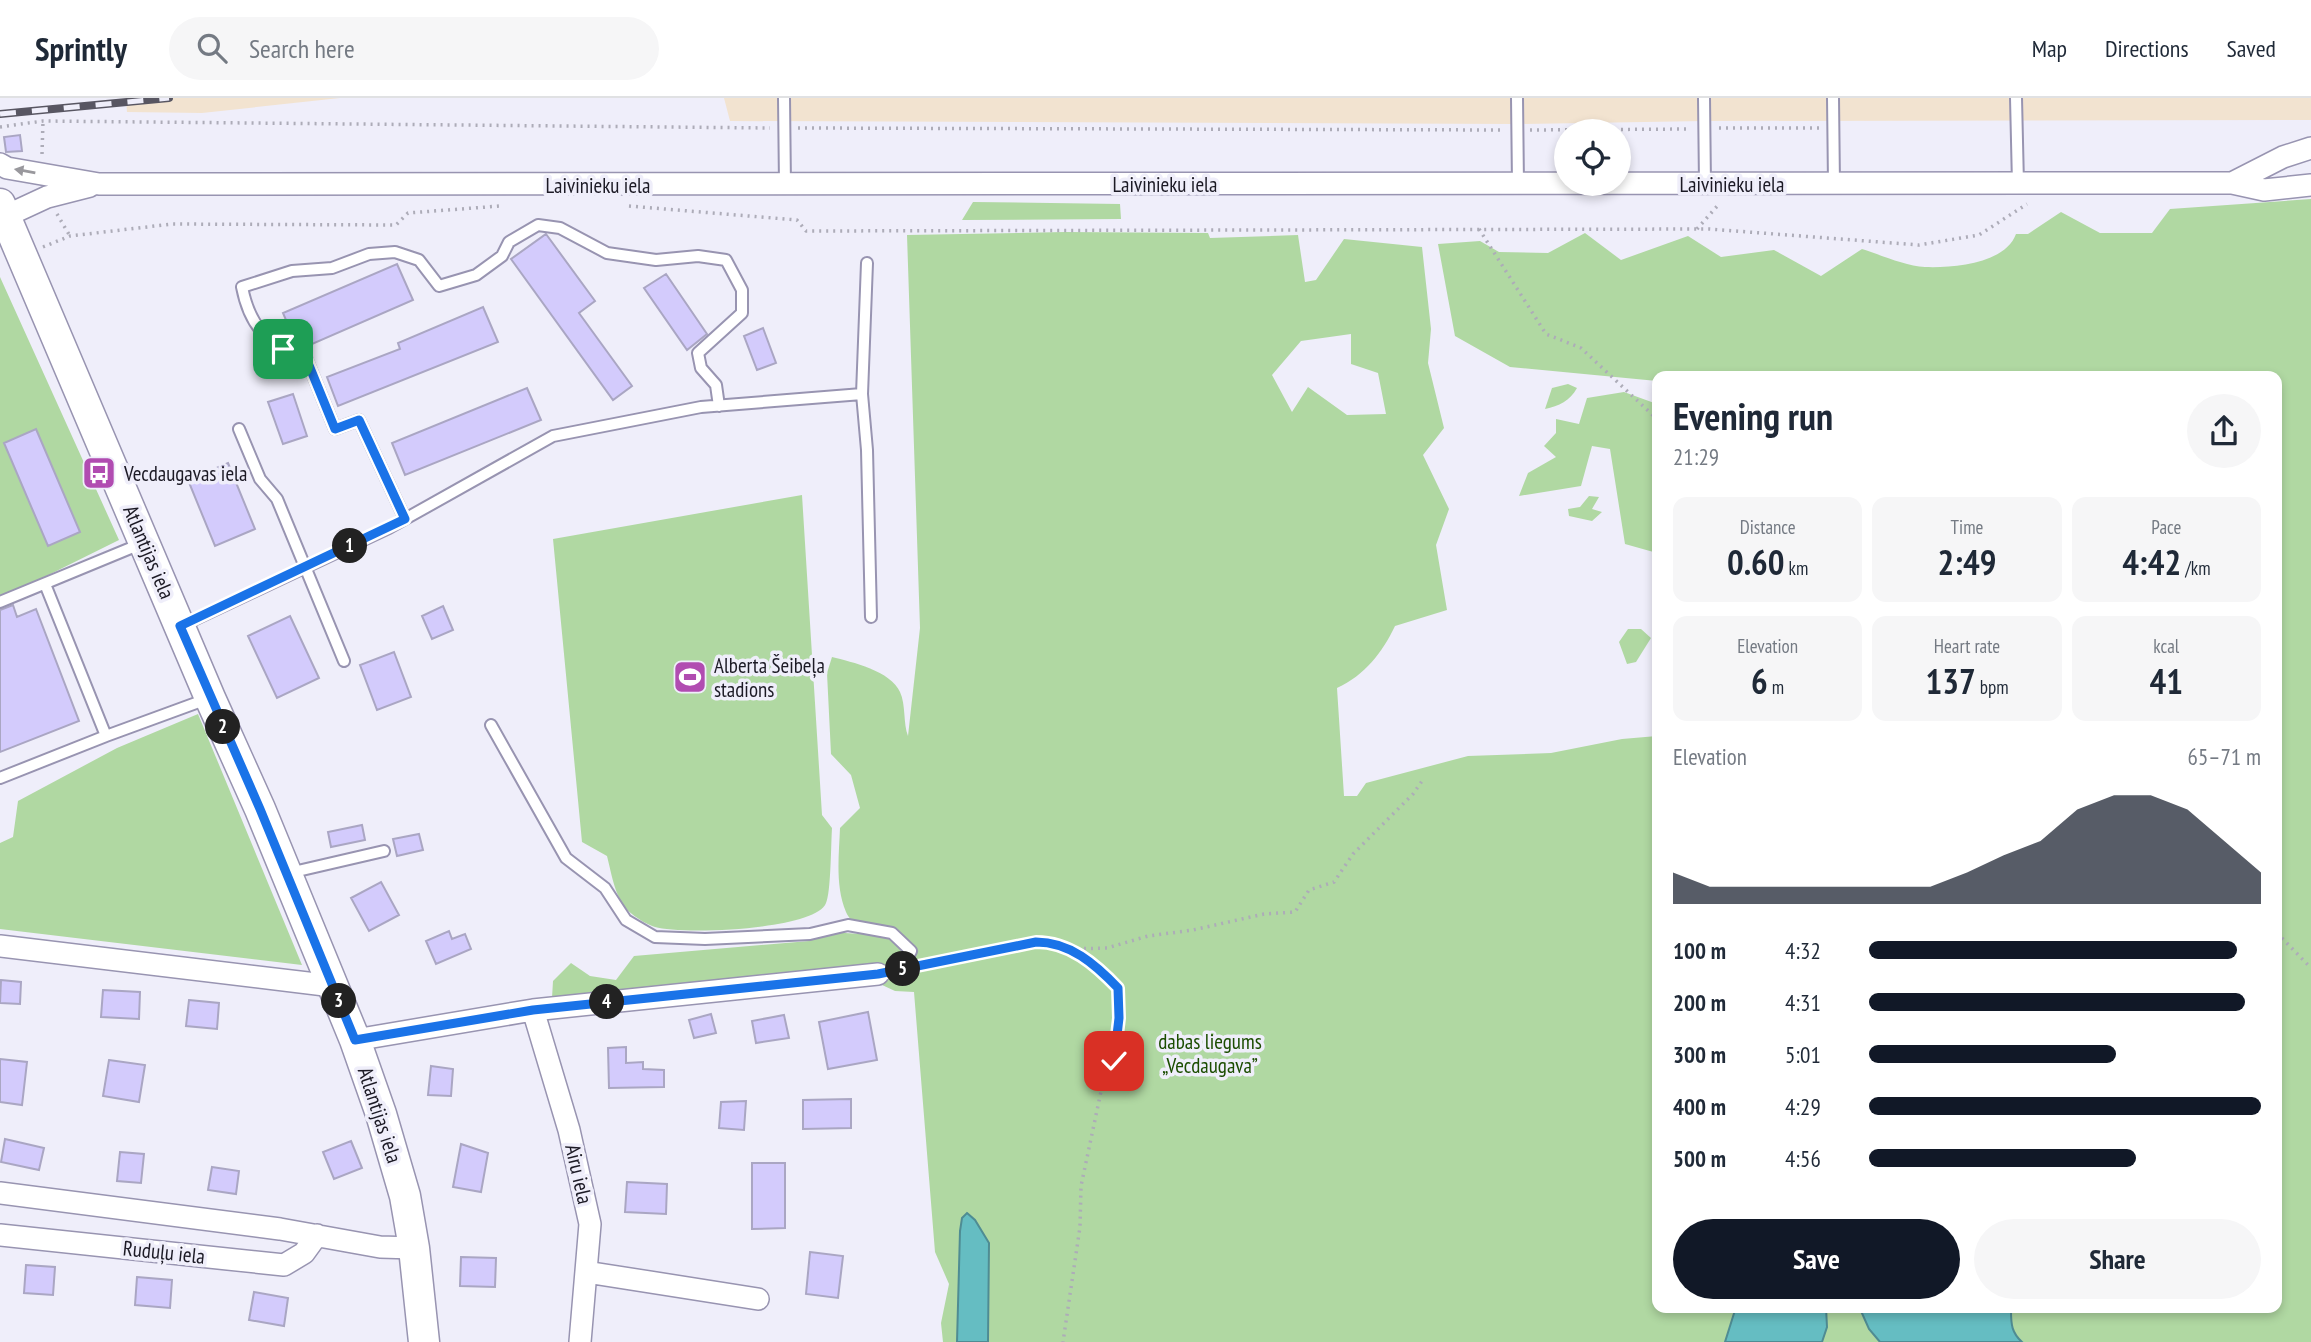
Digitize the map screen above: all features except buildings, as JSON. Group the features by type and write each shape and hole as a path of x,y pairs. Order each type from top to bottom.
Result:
{"main road":[{"name":"Atlantijas iela","path":"3,210 355,1040 382,1114 402,1184 414,1248 424,1342"}],"street":[{"name":"Laivinieku iela","path":"2232,183 2283,157 2311,148"},
{"name":"Laivinieku iela","path":"0,164 7,168 99,184 2232,183 2264,190 2311,185"},
{"name":"Laivinieku iela","path":"3,210 99,184"},
{"path":"0,946 333,986"},
{"path":"355,1040 533,1010 878,974"},
{"name":"Airu iela","path":"533,1010 569,1130 590,1224 580,1342"},
{"name":"Ruduļu iela","path":"0,1193 317,1235 380,1247 414,1248"},
{"name":"Ruduļu iela","path":"0,1235 284,1265 304,1252 317,1235"},
{"path":"586,1272 758,1299"}],"lane":[{"path":"785,98 785,185"},
{"path":"1517,98 1518,184"},
{"path":"1704,98 1705,184"},
{"path":"1833,98 1834,184"},
{"path":"2016,98 2018,184"},
{"path":"405,519 359,420 335,429 306,358 283,349 259,329 247,312 242,287 292,271 332,268 369,254 395,252 419,260 439,286 476,275 502,256 509,242 538,225 560,228 607,253 656,260 698,256 726,260 741,290 742,313 698,353 701,368 716,385 719,406"},
{"path":"867,262 862,394 867,450 871,617"},
{"path":"180,626 405,519 553,436 719,406 862,394"},
{"path":"239,429 260,480 277,499 303,568 344,662"},
{"path":"0,602 146,542"},
{"path":"45,584 106,736"},
{"path":"0,778 210,698"},
{"path":"491,725 566,858 605,888 626,920 635,926 655,937 705,939 810,934 848,925 892,933 911,951 901,969"},
{"path":"286,873 384,851"}],"path":[{"path":"41,165 43,121"},
{"path":"0,127 43,121 784,128 1832,128"},
{"path":"1697,229 1737,184"},
{"path":"622,205 797,220 806,231 1697,229 1919,244 1979,234 2029,203"},
{"path":"21,255 70,236 172,223 396,225 408,213 501,206"},
{"path":"57,214 70,236"},
{"path":"1479,229 1546,334 1581,348 1652,414"},
{"path":"1068,949 1107,948 1148,936 1194,930 1264,914 1295,912 1309,890 1334,882 1353,854 1413,794 1422,781"},
{"path":"2282,938 2311,968"},
{"path":"901,969 1036,942 1054,942 1086,958 1118,988 1119,1018 1114,1061 1103,1082 1101,1104 1082,1186 1080,1227 1063,1342"}],"shaded area":[{"path":"126,98 340,98 202,113 127,112"},
{"path":"724,98 2311,98 2311,120 1631,122 1631,119 1554,119 1554,123 1517,124 730,121"}],"green space":[{"name":"dabas liegums „Vecdaugava”","path":"2311,199 2311,1342 943,1342 941,1323 949,1284 935,1252 914,992 895,991 867,978 552,998 553,981 571,963 590,976 616,980 634,956 809,941 829,932 861,934 846,912 840,892 840,828 860,808 851,775 831,754 827,673 832,657 870,668 888,678 902,697 908,736 920,628 907,235 1208,233 1210,238 1298,235 1305,282 1316,280 1344,239 1422,247 1431,329 1428,363 1444,428 1423,455 1449,509 1436,545 1447,610 1395,626 1372,662 1356,677 1337,688 1344,796 1357,796 1366,783 1468,756 1551,753 1622,739 1652,736 1652,1313 2282,1313 2282,371 1652,371 1652,381 1510,367 1455,336 1438,244 1480,241 1499,252 1548,253 1585,233 1621,260 1688,236 1721,257 1774,250 1821,276 1862,249 1925,267 1977,262 2001,252 2016,234 2028,234 2061,212 2100,233 2152,233 2170,209","holes":["1351,334 1351,364 1378,373 1386,414 1347,415 1308,387 1292,412 1272,375 1301,341"]},
{"path":"973,202 1120,204 1121,219 962,220"},
{"path":"0,277 119,540 0,599"},
{"path":"1568,384 1577,388 1571,396 1545,409 1552,388"},
{"path":"1624,392 1652,402 1652,552 1625,544 1610,449 1592,446 1581,486 1519,496 1528,473 1556,457 1544,446 1556,433 1556,419 1579,424 1587,398"},
{"name":"Alberta Šeibeļa stadions","path":"802,495 822,815 832,828 828,898 817,912 775,925 718,930 652,926 626,909 615,887 607,856 582,842 553,539"},
{"path":"1589,496 1599,497 1592,509 1602,512 1592,521 1569,516 1568,509 1580,507"},
{"path":"1628,629 1641,629 1651,638 1636,662 1627,664 1619,642"},
{"path":"198,714 302,965 0,929 0,843 13,837 18,801 117,748"}],"water":[{"path":"967,1213 975,1220 989,1243 988,1342 957,1342 960,1231 962,1218"},
{"path":"1734,1313 1826,1313 1827,1327 1822,1342 1725,1342"},
{"path":"1862,1313 2011,1313 2014,1332 2022,1342 1880,1342 1869,1329"}],"railway":[{"path":"0,114 169,98"}],"place":[{"name":"Vecdaugavas iela","path":"99,473"},
{"name":"Alberta Šeibeļa stadions","path":"690,677"}],"route":[{"path":"283,349 306,358 335,429 359,420 405,519 180,626 260,809 355,1040 533,1010 878,974 1036,942 1054,942 1086,958 1118,988 1119,1018 1114,1061"}]}
